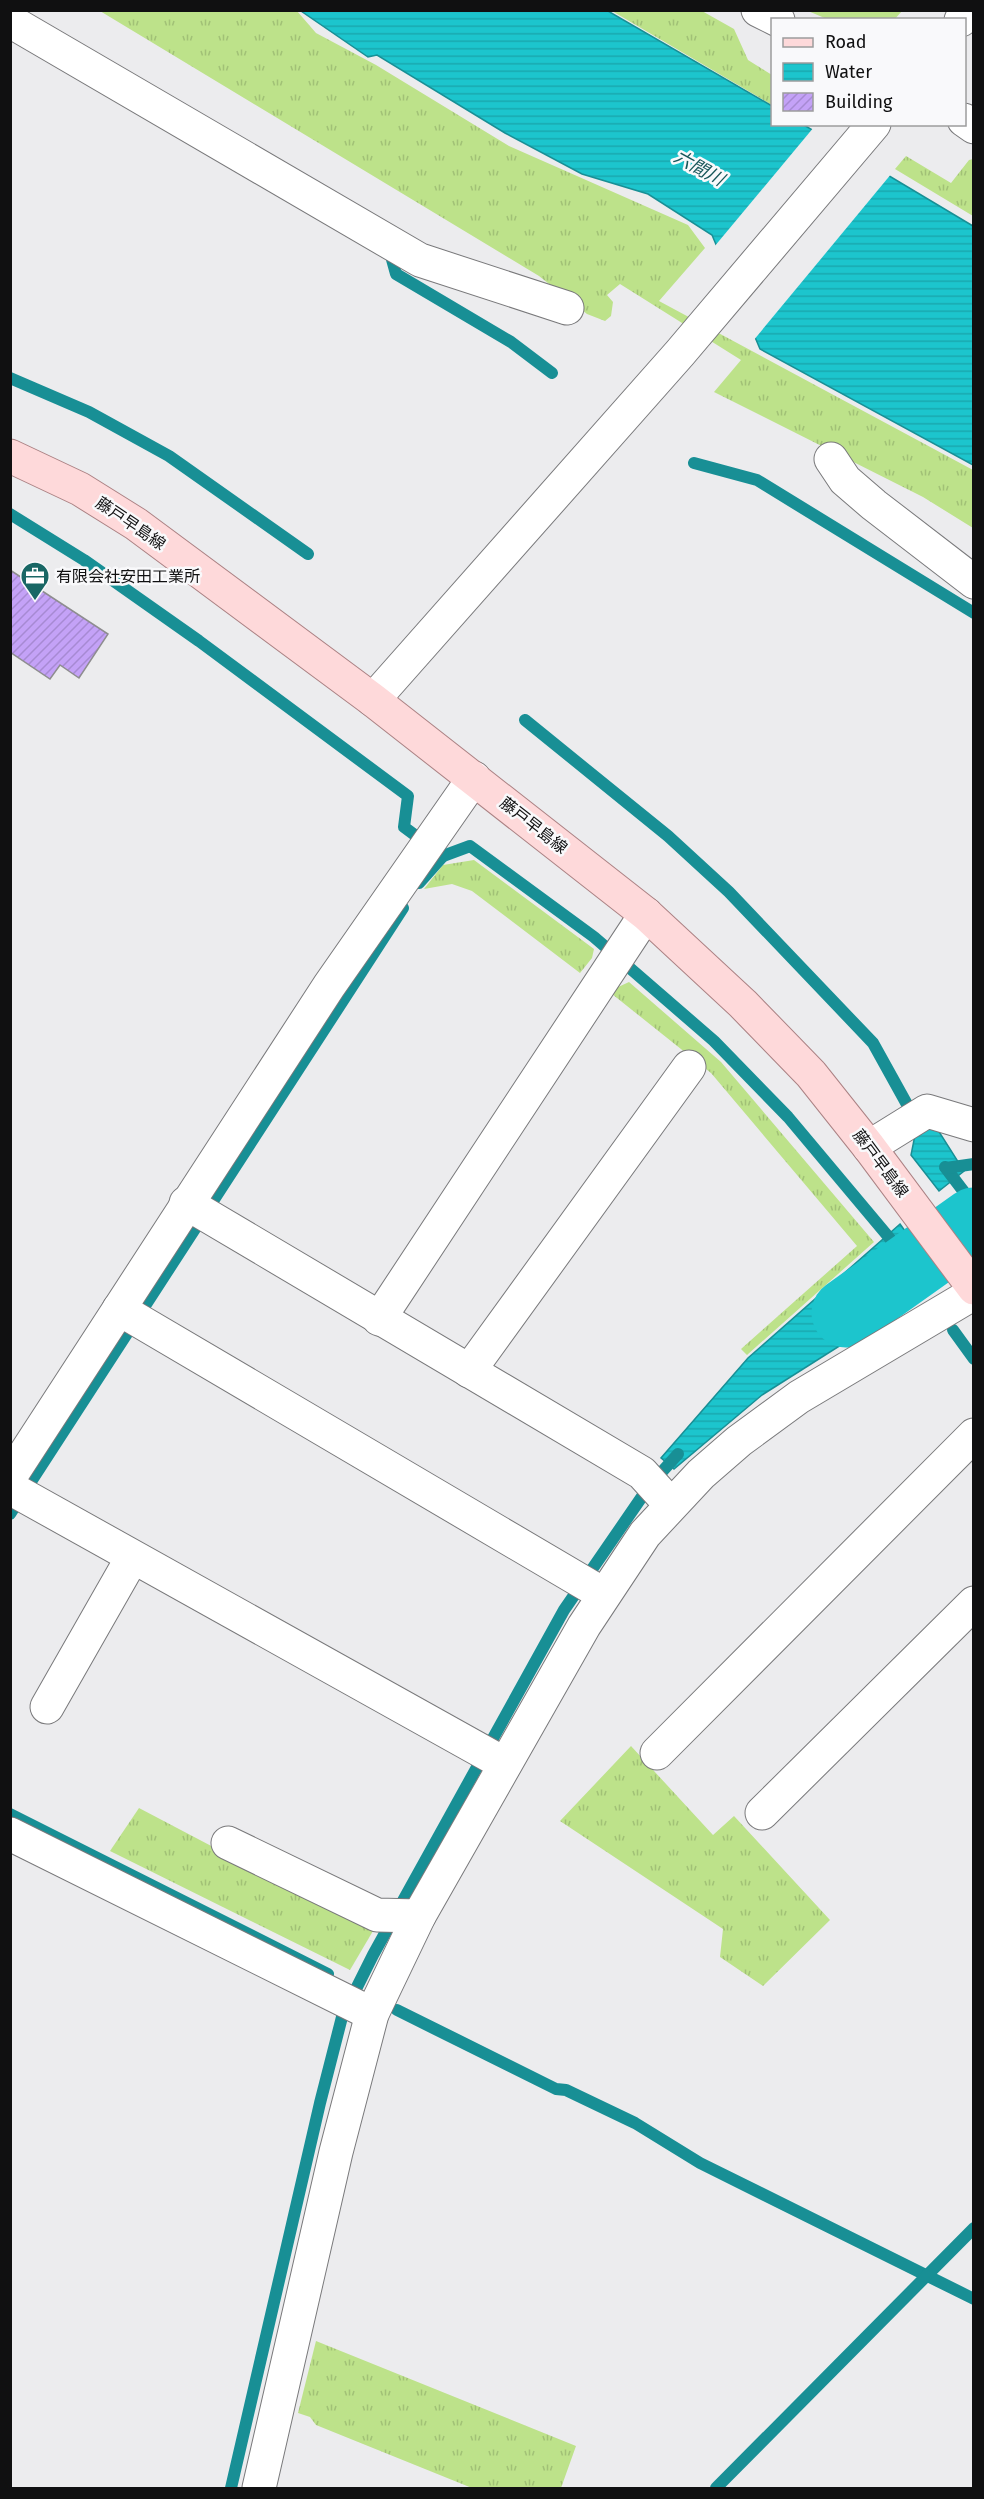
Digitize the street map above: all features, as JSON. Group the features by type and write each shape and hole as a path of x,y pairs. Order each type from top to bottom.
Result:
{"main road":[{"name":"藤戸早島線","path":"10,456 80,489 136,524 373,700 646,914 743,1004 811,1074 869,1147 970,1283"}],"street":[{"path":"758,10 774,18"},
{"path":"10,21 420,260 567,308"},
{"path":"373,700 680,353 872,126"},
{"path":"831,459 845,480 874,505 974,582"},
{"path":"474,778 329,986 197,1210 16,1489 132,1558 492,1757"},
{"path":"379,1319 646,914"},
{"path":"469,1371 689,1067"},
{"path":"869,1147 917,1117 974,1125"},
{"path":"197,1210 469,1371 658,1491"},
{"path":"658,1491 701,1474 799,1397 970,1283"},
{"path":"130,1315 588,1586"},
{"path":"657,1753 974,1435"},
{"path":"259,2488 336,2151 356,2007 401,1916 588,1586 645,1534 658,1491"},
{"path":"47,1707 132,1558"},
{"path":"762,1813 974,1603"},
{"path":"10,1834 356,2007"},
{"path":"228,1843 401,1916"}],"green space":[{"path":"100,11 297,11 316,33 376,65 509,146 688,225 705,248 659,301 973,470 973,528 923,497 714,392 741,360 620,284 607,295 613,302 611,316 605,321 587,314 539,276"},
{"path":"612,11 702,11 734,29 748,60 771,74 771,104"},
{"path":"808,11 902,11 896,18 825,18"},
{"path":"906,156 951,183 969,160 973,159 973,216 895,169"},
{"path":"474,860 594,949 592,958 580,973 472,891 452,884 424,889 443,865"},
{"path":"629,982 721,1062 874,1242 747,1355 741,1349 857,1246 711,1073 612,994 616,988"},
{"path":"631,1746 713,1835 734,1816 830,1920 763,1986 720,1957 723,1929 560,1821"},
{"path":"139,1808 373,1931 350,1970 110,1851"},
{"path":"316,2341 576,2446 561,2488 472,2488 316,2425 310,2417 298,2413"}],"water":[{"name":"六間川","path":"301,11 608,11 771,105 771,126 806,126 973,226 973,465 760,349 712,235 648,194 582,174 505,133 377,55 368,57"},
{"path":"927,1126 938,1130 964,1171 939,1191 911,1155 915,1135"},
{"path":"973,1195 973,1234 963,1220 961,1204"},
{"path":"900,1224 940,1280 762,1395 674,1469 661,1458 748,1358"}],"pier":[{"path":"814,127 892,173 753,341 714,247"}],"building":[{"name":"有限会社安田工業所","path":"10,570 108,634 79,678 60,665 50,679 10,652"}],"waterway":[{"path":"383,251 391,256 396,274 511,342 552,373"},
{"path":"10,378 89,412 169,456 308,554"},
{"path":"694,463 757,480 974,613"},
{"path":"10,514 84,560 199,641 408,796 404,827 443,856 470,846 594,937 714,1041 788,1117 897,1247"},
{"path":"525,720 668,836 729,892 873,1043 914,1117"},
{"path":"419,883 443,856"},
{"path":"10,1514 403,908"},
{"path":"946,1168 974,1164"},
{"path":"945,1167 974,1205"},
{"path":"846,1313 974,1222"},
{"path":"953,1330 974,1359"},
{"path":"231,2488 342,2017 373,1955 564,1610 650,1485 678,1454"},
{"path":"10,1814 328,1974"},
{"path":"397,2010 556,2089 566,2090 635,2123 700,2163 974,2299"},
{"path":"716,2488 974,2228"}],"place":[{"name":"有限会社安田工業所","path":"35,602"}]}
